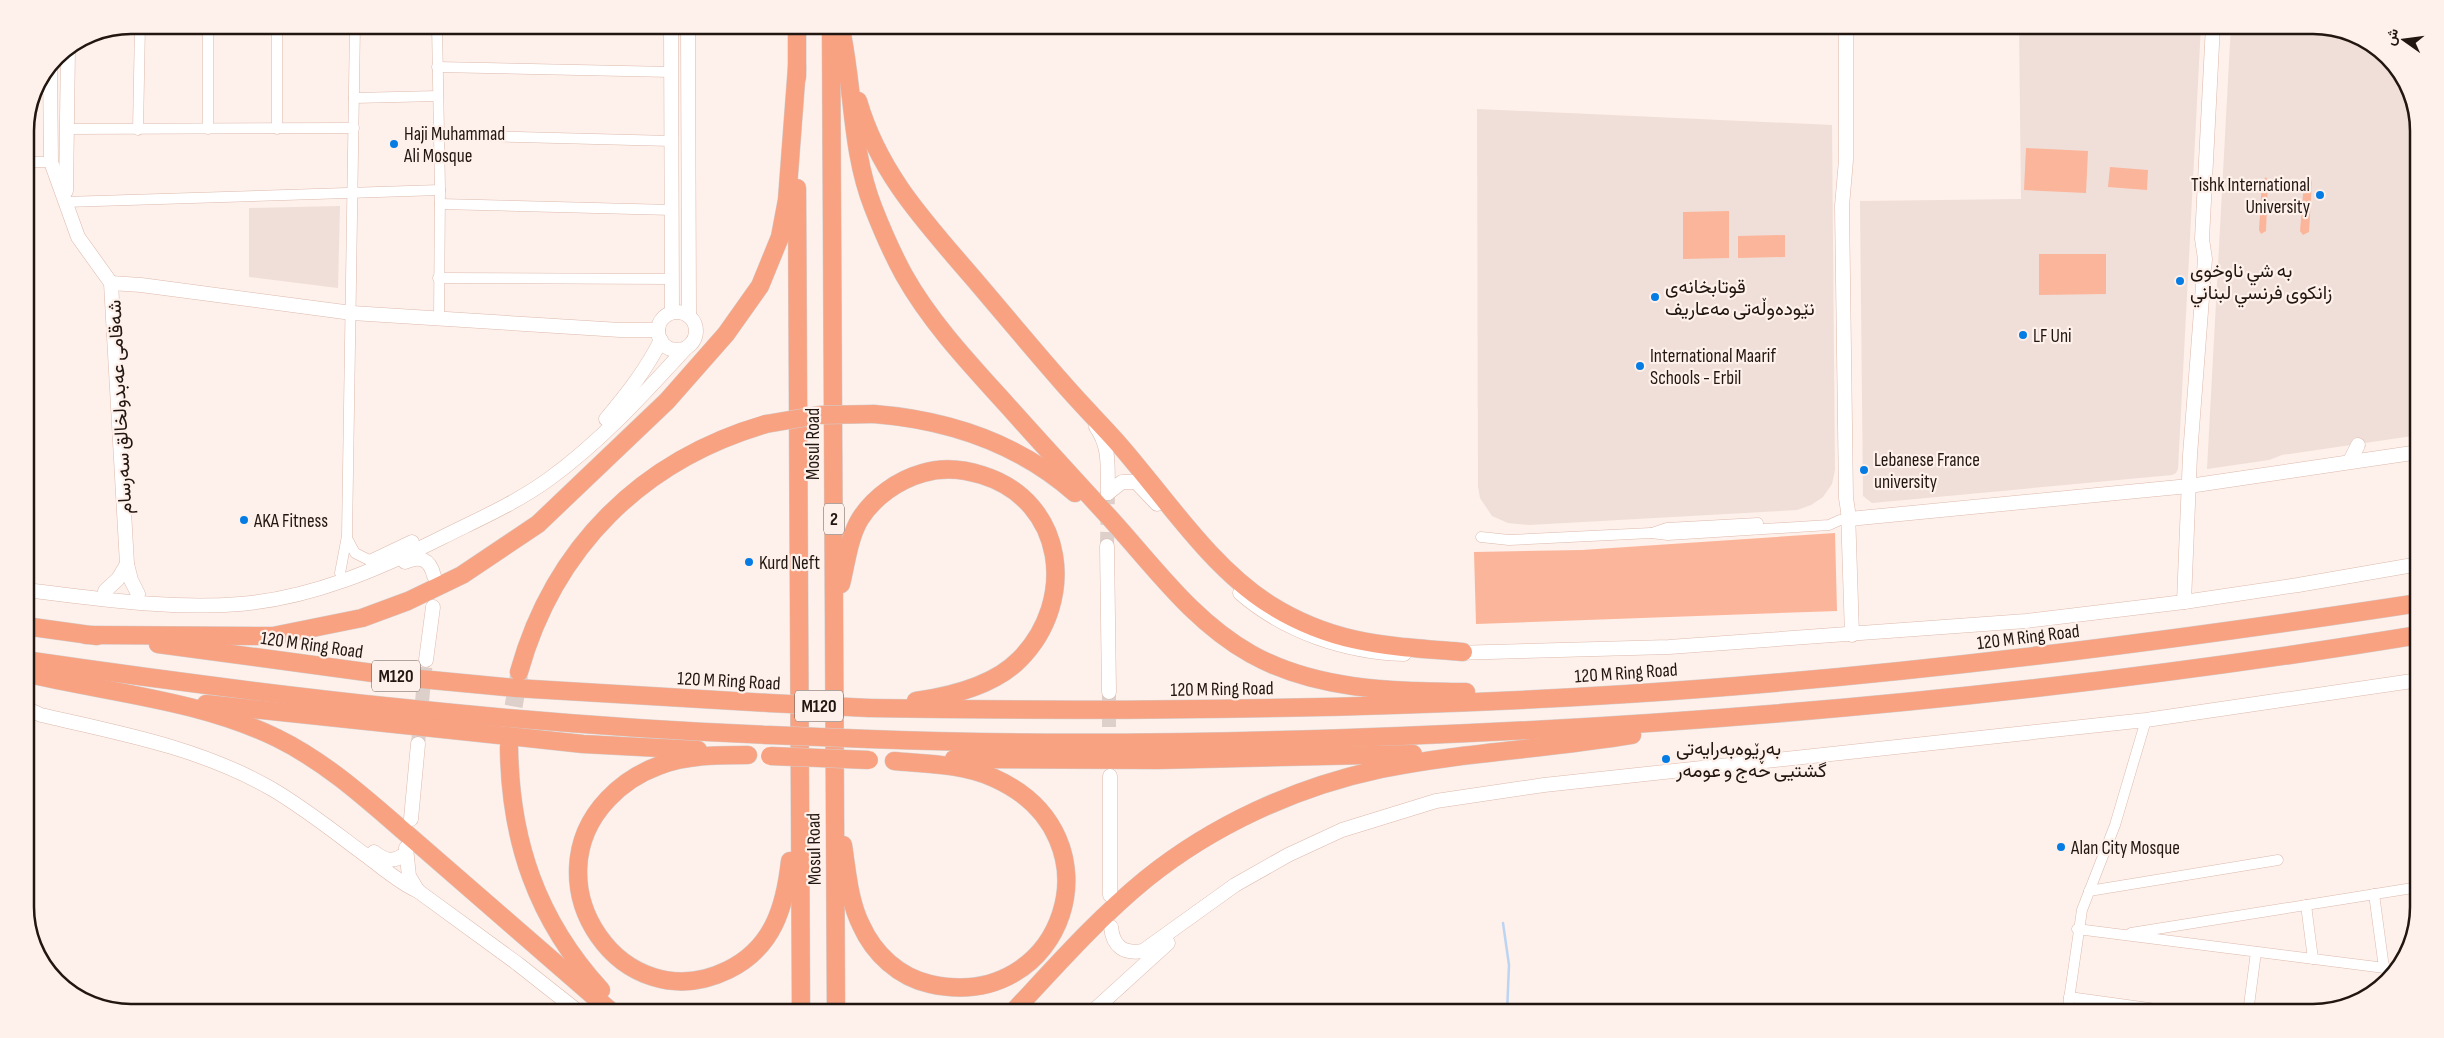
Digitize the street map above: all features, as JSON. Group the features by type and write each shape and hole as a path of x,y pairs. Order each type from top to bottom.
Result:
{"highway":[{"name":"Mosul Road","path":"797,34 801,1004"},
{"name":"Mosul Road","path":"831,34 836,1004"},
{"path":"842,34 849,98 862,172 874,211 905,276 927,311 957,349 1126,536 1172,591 1234,643 1253,655 1309,677 1336,684 1398,691 1627,694"},
{"path":"844,48 870,136 881,160 902,194 1066,387 1116,441 1229,573 1269,604 1319,630 1356,641 1397,648 1462,652"},
{"path":"86,635 273,636 362,618 408,601 462,575 538,524 667,401 726,334 760,286 777,246 787,200 797,67"},
{"path":"519,672 535,624 552,588 578,549 608,515 645,483 691,453 739,432 766,424 819,415 874,414 944,424 982,436 1006,446 1034,462 1062,482 1150,564"},
{"path":"834,610 860,519 890,488 917,474 948,469 966,471 995,480 1019,494 1031,506 1052,542 1057,572 1051,609 1038,636 1020,660 996,678 961,690 926,700 869,708"},
{"name":"120 M Ring Road","path":"34,627 410,678 515,688 869,708 1095,711 1438,704 1627,694 1795,681 2036,657 2252,629 2410,604"},
{"path":"1021,1004 1092,930 1145,880 1184,851 1236,821 1295,795 1342,778 1410,764 1584,743 1706,721 2020,691 2222,665 2410,636"},
{"name":"M120","path":"34,661 222,688 504,719 654,730 869,739 1040,743 1306,740 1514,732 1706,721"},
{"path":"34,676 146,697 333,719 583,744 748,755 869,760 1294,758 1523,750"},
{"path":"146,697 241,724 276,738 307,754 382,813 603,1004"},
{"path":"509,747 511,798 515,822 529,874 552,924 576,961 615,1004"},
{"path":"748,755 698,756 651,769 621,786 600,809 588,827 579,857 578,874 582,904 589,921 605,946 635,969 655,977 675,981 708,978 733,968 750,956 768,938 779,918 787,892 800,778"},
{"path":"834,778 854,908 867,937 878,952 905,975 922,982 943,987 978,986 1009,976 1040,953 1061,917 1068,878 1060,840 1050,823 1029,798 993,777 965,769 894,760"}],"street":[{"path":"138,130 140,34"},
{"path":"208,34 208,129"},
{"path":"277,129 278,34"},
{"path":"340,573 347,536 352,313 355,34"},
{"path":"437,34 440,190 439,318"},
{"path":"671,34 672,312"},
{"path":"34,591 183,605 242,604 295,595 323,588 395,561 504,506 549,479 605,431 694,340 696,334 696,327 690,316 688,34"},
{"path":"1846,34 1846,160 1850,205 1848,405 1851,499 1846,517 1852,635"},
{"path":"2205,259 2202,239 2213,34"},
{"path":"2184,602 2189,486 2205,259 2209,239 2220,34"},
{"name":"شەقامی عەبدولخالق سەرسام","path":"65,202 68,57"},
{"path":"437,67 671,72"},
{"name":"شەقامی عەبدولخالق سەرسام","path":"50,76 52,162 78,237 111,283 127,564 131,580 138,594"},
{"path":"44,89 51,89"},
{"path":"354,98 438,96"},
{"path":"68,129 354,128"},
{"path":"439,135 672,141"},
{"path":"34,162 52,162"},
{"path":"65,202 440,190"},
{"path":"440,204 672,210"},
{"path":"438,278 672,279"},
{"path":"111,283 141,285 352,313 620,330 659,335 674,350 685,349"},
{"path":"34,584 197,598 238,597 290,589 371,562 503,498 552,466 604,420 633,386 651,360 662,319 672,312 690,316"},
{"path":"1066,387 1105,439 1108,493 1122,482 1128,481 1140,484 1229,584 1262,610 1298,629 1336,644 1375,653 1424,655 1462,652 1659,648 2026,621 2184,602 2410,566"},
{"path":"2350,461 2358,445"},
{"path":"1481,537 1509,540 1651,533 1668,535 1829,525 1846,517 2189,486 2410,453"},
{"path":"347,536 355,553 371,562"},
{"path":"1107,546 1109,692"},
{"path":"395,561 402,562 422,558 429,563 434,576"},
{"path":"105,591 118,579 127,564"},
{"path":"426,660 433,607"},
{"path":"1111,927 1113,940 1122,950 1132,952 1143,951 1254,873 1322,838 1396,812 1445,800 1544,785 2146,720 2410,681"},
{"path":"34,710 43,710 129,727 200,748 247,768 293,794 384,860 392,860 406,850 409,876 418,891"},
{"path":"34,712 159,742 237,772 271,789 302,809 402,882 418,891 518,964 569,1004"},
{"path":"2068,1004 2077,929 2089,891 2116,825 2146,720"},
{"path":"411,819 418,744"},
{"path":"1110,776 1110,895"},
{"path":"2089,891 2278,860"},
{"path":"2120,935 2410,888"},
{"path":"2374,894 2388,969"},
{"path":"1101,1004 1217,898"},
{"path":"2306,905 2313,959"},
{"path":"2077,929 2388,969"},
{"path":"2249,1004 2256,952"},
{"path":"2069,997 2120,1004"}],"shaded area":[{"name":"LF Uni","path":"2019,34 2201,34 2178,469 2172,475 1872,503 1863,496 1860,201 2021,199"},
{"name":"Tishk International University","path":"2231,34 2326,35 2350,41 2379,60 2379,65 2384,65 2397,82 2408,112 2410,124 2410,436 2282,455 2269,460 2207,469"},
{"name":"قوتابخانەی نێودەوڵەتی مەعاریف","path":"1477,109 1832,125 1835,470 1832,484 1823,497 1811,505 1797,510 1529,525 1508,523 1492,516 1480,498 1478,487"},
{"path":"2026,148 2088,151 2086,193 2024,190"},
{"path":"2110,167 2148,170 2147,190 2108,187"},
{"path":"2266,177 2268,181 2266,231 2261,234 2259,230 2262,181"},
{"path":"2307,178 2311,179 2312,182 2309,232 2303,235 2300,231 2304,182"},
{"path":"340,206 338,288 249,277 249,208"},
{"path":"1729,211 1729,258 1683,259 1683,212"},
{"path":"1785,235 1785,257 1738,258 1738,236"},
{"path":"2039,254 2106,254 2106,294 2039,295"},
{"path":"1835,533 1837,611 1476,624 1474,552 1582,550"}],"waterway":[{"path":"1503,923 1509,965 1507,1004"}],"tunnel":[{"path":"1107,546 1108,493"},
{"path":"418,744 426,660"},
{"path":"509,733 519,675"},
{"path":"1109,692 1109,752"}],"place":[{"name":"Haji Muhammad Ali Mosque","path":"394,144"},
{"name":"Tishk International University","path":"2320,195"},
{"name":"به شي ناوخوى زانكوى فرنسي لبناني","path":"2180,281"},
{"name":"قوتابخانەی نێودەوڵەتی مەعاریف","path":"1655,297"},
{"name":"LF Uni","path":"2023,335"},
{"name":"International Maarif Schools - Erbil","path":"1640,366"},
{"name":"Lebanese France university","path":"1864,470"},
{"name":"AKA Fitness","path":"244,520"},
{"name":"Kurd Neft","path":"749,562"},
{"name":"بەڕێوەبەرایەتی گشتیی حەج و عومەر","path":"1666,759"},
{"name":"Alan City Mosque","path":"2061,847"}]}
